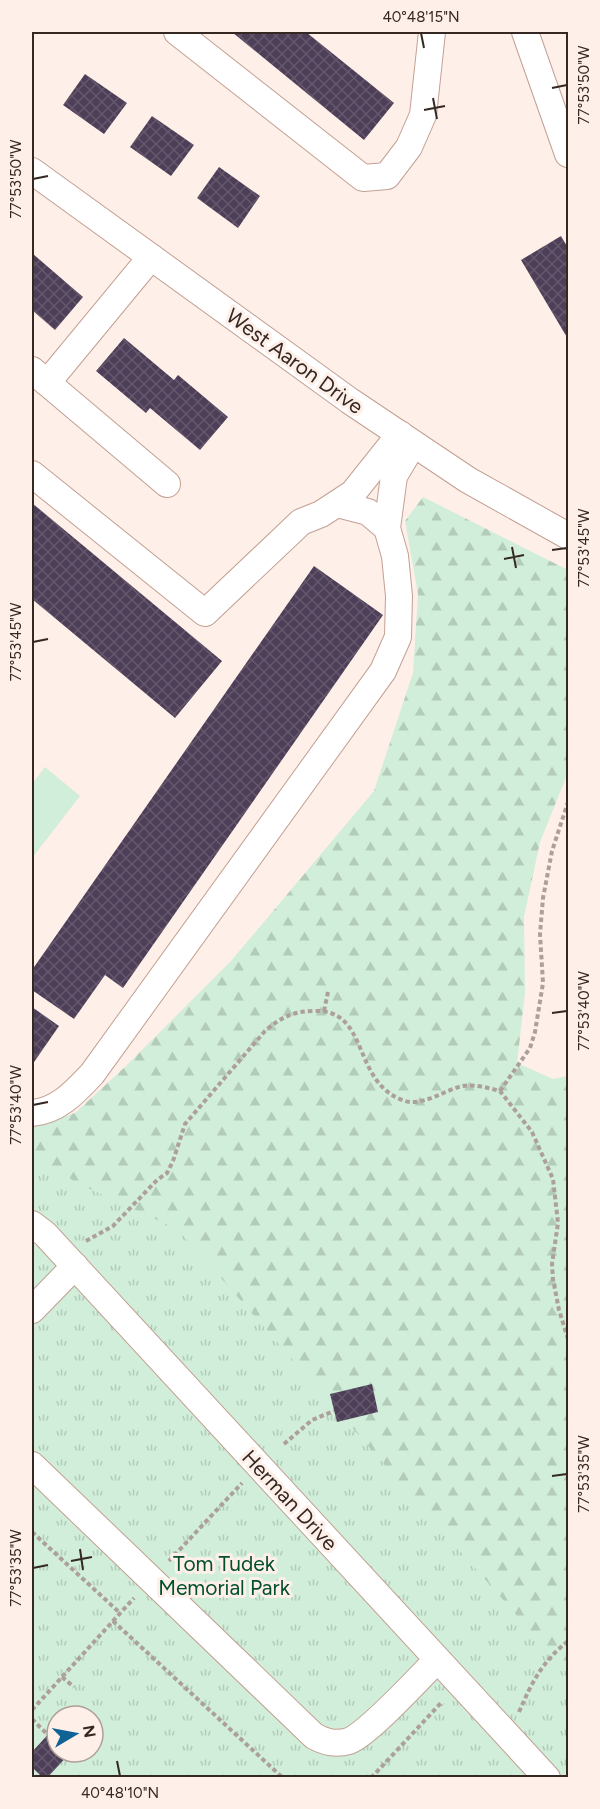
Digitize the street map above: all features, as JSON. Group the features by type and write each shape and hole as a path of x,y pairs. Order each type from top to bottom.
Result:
{"street":[{"path":"177,32 363,178 387,176 409,147 423,116 432,32"},
{"path":"525,32 568,154"},
{"name":"West Aaron Drive","path":"32,171 350,401 468,480 568,536"},
{"path":"151,257 39,376 167,484"},
{"path":"32,474 204,612 301,522 321,514 353,493 407,439"},
{"path":"32,1113 39,1113 66,1101 92,1074 383,671 398,637 399,596 395,556 387,528 394,476 407,439"},
{"path":"337,504 368,512 387,528"},
{"name":"Herman Drive","path":"32,1224 77,1256 437,1660 547,1778"},
{"path":"32,1310 77,1256"},
{"path":"32,1466 314,1736 329,1743 349,1741 365,1730 437,1660"}],"path":[{"path":"500,1091 530,1048 536,1032 543,984 540,934 543,898 552,851 568,802"},
{"path":"324,1011 328,992"},
{"path":"77,1256 113,1226 157,1180 167,1173 185,1124 265,1032 277,1021 293,1013 324,1011 348,1023 373,1078 395,1096 404,1101 418,1101 464,1086 500,1091 532,1132 553,1179 558,1223 552,1264 553,1279 568,1339"},
{"path":"285,1444 312,1420 333,1411"},
{"path":"162,1568 244,1481"},
{"path":"32,1532 120,1613"},
{"path":"32,1710 135,1597"},
{"path":"113,1622 283,1778"},
{"path":"515,1718 541,1667 568,1641"},
{"path":"62,1677 74,1687"},
{"path":"371,1778 441,1703"},
{"path":"32,1719 45,1732"}],"green space":[{"path":"423,497 568,570 567,775 540,842 524,917 525,993 517,1063 553,1079 568,1076 568,1728 32,1198 32,1127 75,1113 127,1065 231,961 374,791 413,673 418,594 405,521"},
{"path":"45,767 80,796 32,858 32,784"},
{"name":"Tom Tudek Memorial Park","path":"32,1152 75,1182 179,1230 568,1674 568,1777 32,1777"}],"building":[{"path":"232,32 306,32 394,103 364,140"},
{"path":"85,74 127,103 104,134 63,105"},
{"path":"152,116 194,145 171,176 130,147"},
{"path":"219,167 260,196 238,228 197,198"},
{"path":"561,236 568,248 568,339 521,260"},
{"path":"33,254 83,297 55,330 32,310"},
{"path":"124,338 174,380 178,375 228,417 200,450 150,408 146,413 96,371"},
{"path":"32,503 222,661 175,718 32,599"},
{"path":"314,566 383,615 123,988 105,975 74,1019 32,990 32,970"},
{"path":"32,1007 59,1026 32,1065"},
{"path":"372,1384 378,1412 337,1422 330,1394"},
{"path":"45,1738 45,1764 60,1764 47,1778 43,1778 32,1767 32,1752"}]}
